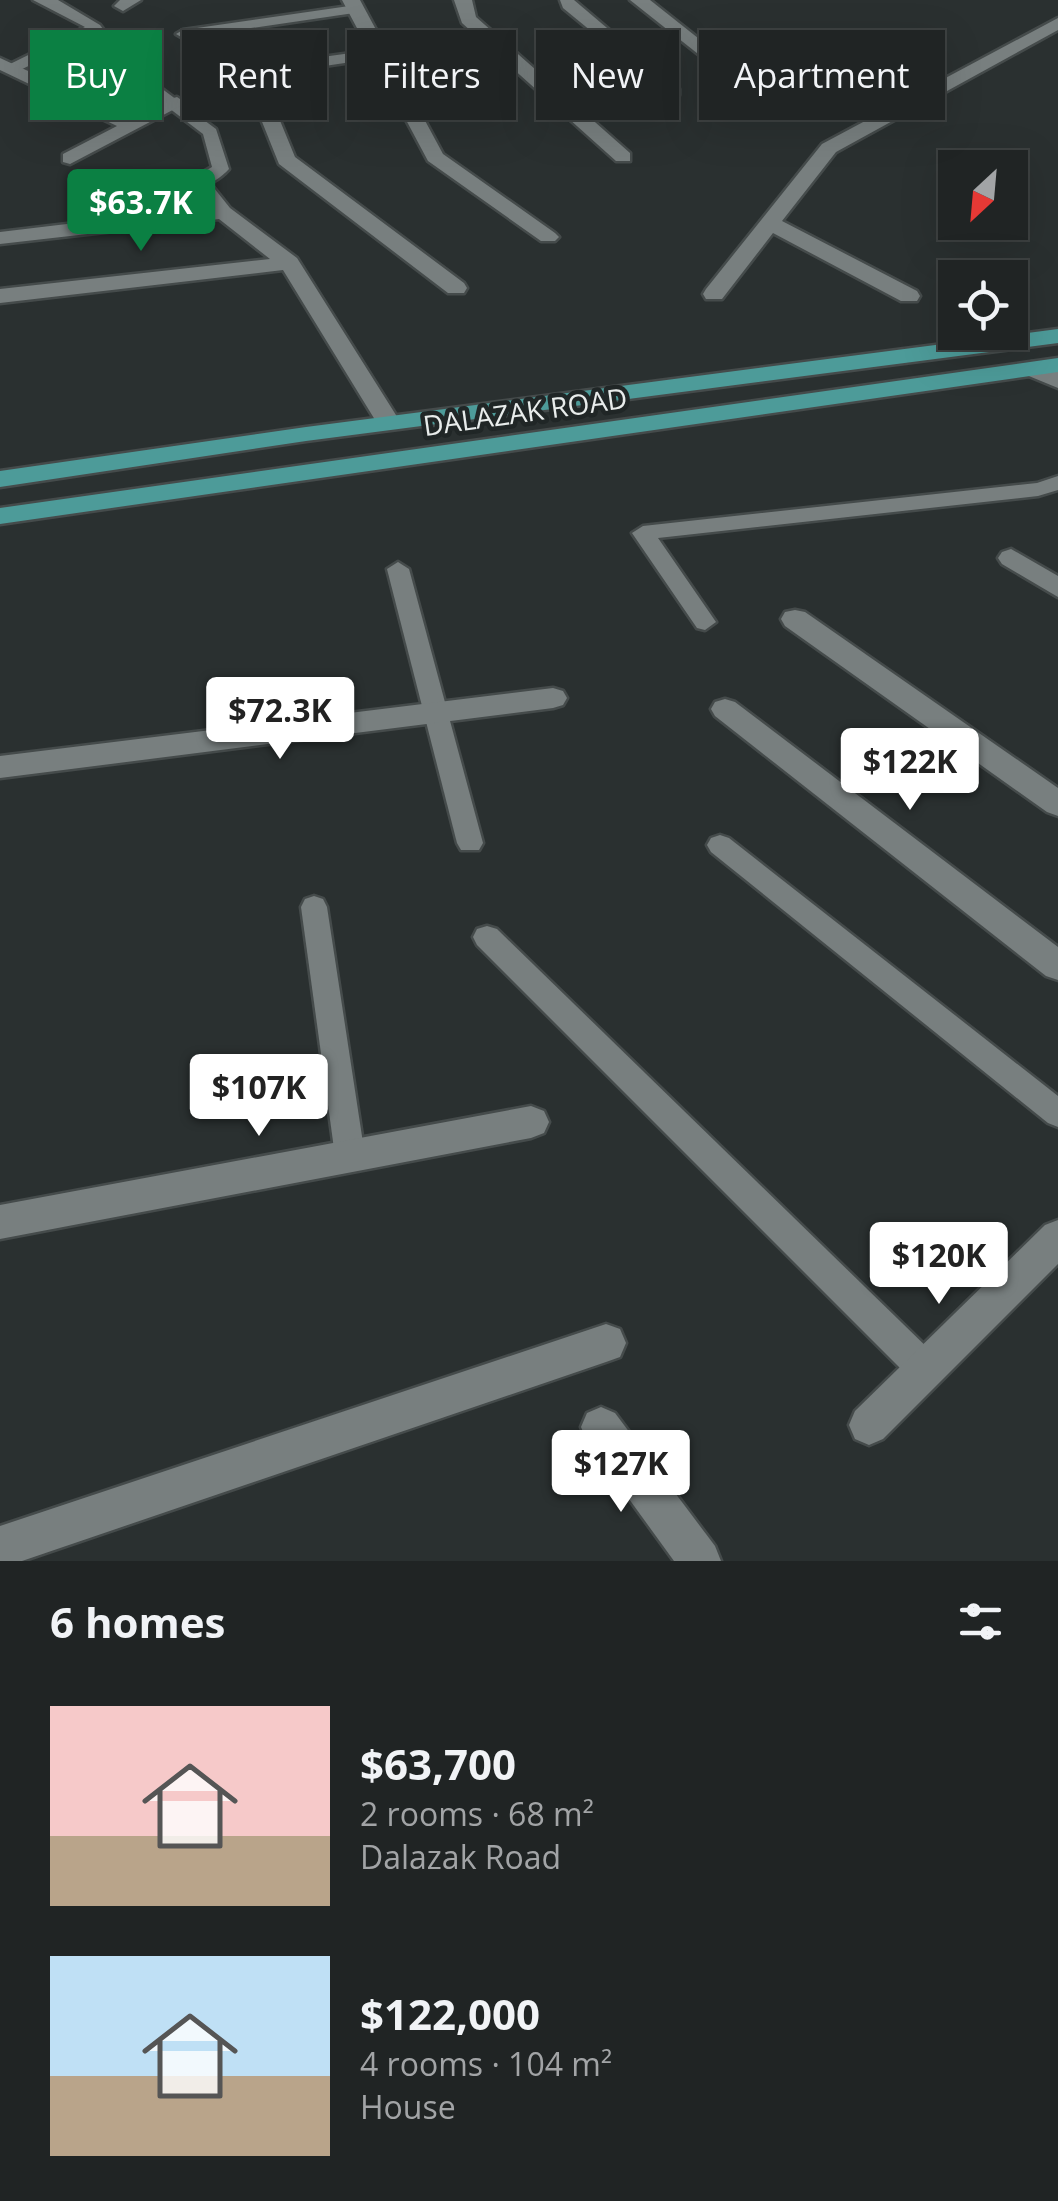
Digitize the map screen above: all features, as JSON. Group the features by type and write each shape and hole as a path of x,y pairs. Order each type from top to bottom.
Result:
{"main road":[{"name":"DALAZAK ROAD","path":"1028,340 1058,336"},
{"path":"1028,345 1049,371"},
{"name":"DALAZAK ROAD","path":"0,479 948,350"},
{"name":"DALAZAK ROAD","path":"0,516 1049,371"}],"street":[{"path":"463,0 468,19 623,158"},
{"path":"638,0 699,47"},
{"path":"353,5 367,30"},
{"path":"714,294 829,148 1058,23"},
{"path":"12,73 132,126"},
{"path":"70,158 176,103"},
{"path":"270,120 286,160 456,288"},
{"path":"416,120 436,157 548,237"},
{"path":"199,182 223,212 289,262 390,423"},
{"path":"0,238 223,212"},
{"path":"770,224 909,296"},
{"path":"0,296 289,262"},
{"path":"1011,558 1058,588"},
{"path":"795,620 1058,804"},
{"path":"0,766 553,698"},
{"path":"725,709 1058,966"},
{"path":"0,1222 531,1122"},
{"path":"869,1425 1058,1238"},
{"path":"0,1546 606,1344"},
{"path":"601,1427 700,1561"}],"lane":[{"path":"40,0 95,28 118,53 124,67 210,132 221,169 199,182"},
{"path":"567,0 598,30"},
{"path":"206,30 353,5"},
{"path":"12,73 95,28"},
{"path":"706,622 642,532 1038,489 1058,483"},
{"path":"398,569 470,844"},
{"path":"720,844 1058,1114"},
{"path":"314,907 350,1156"},
{"path":"486,937 925,1369"}]}
